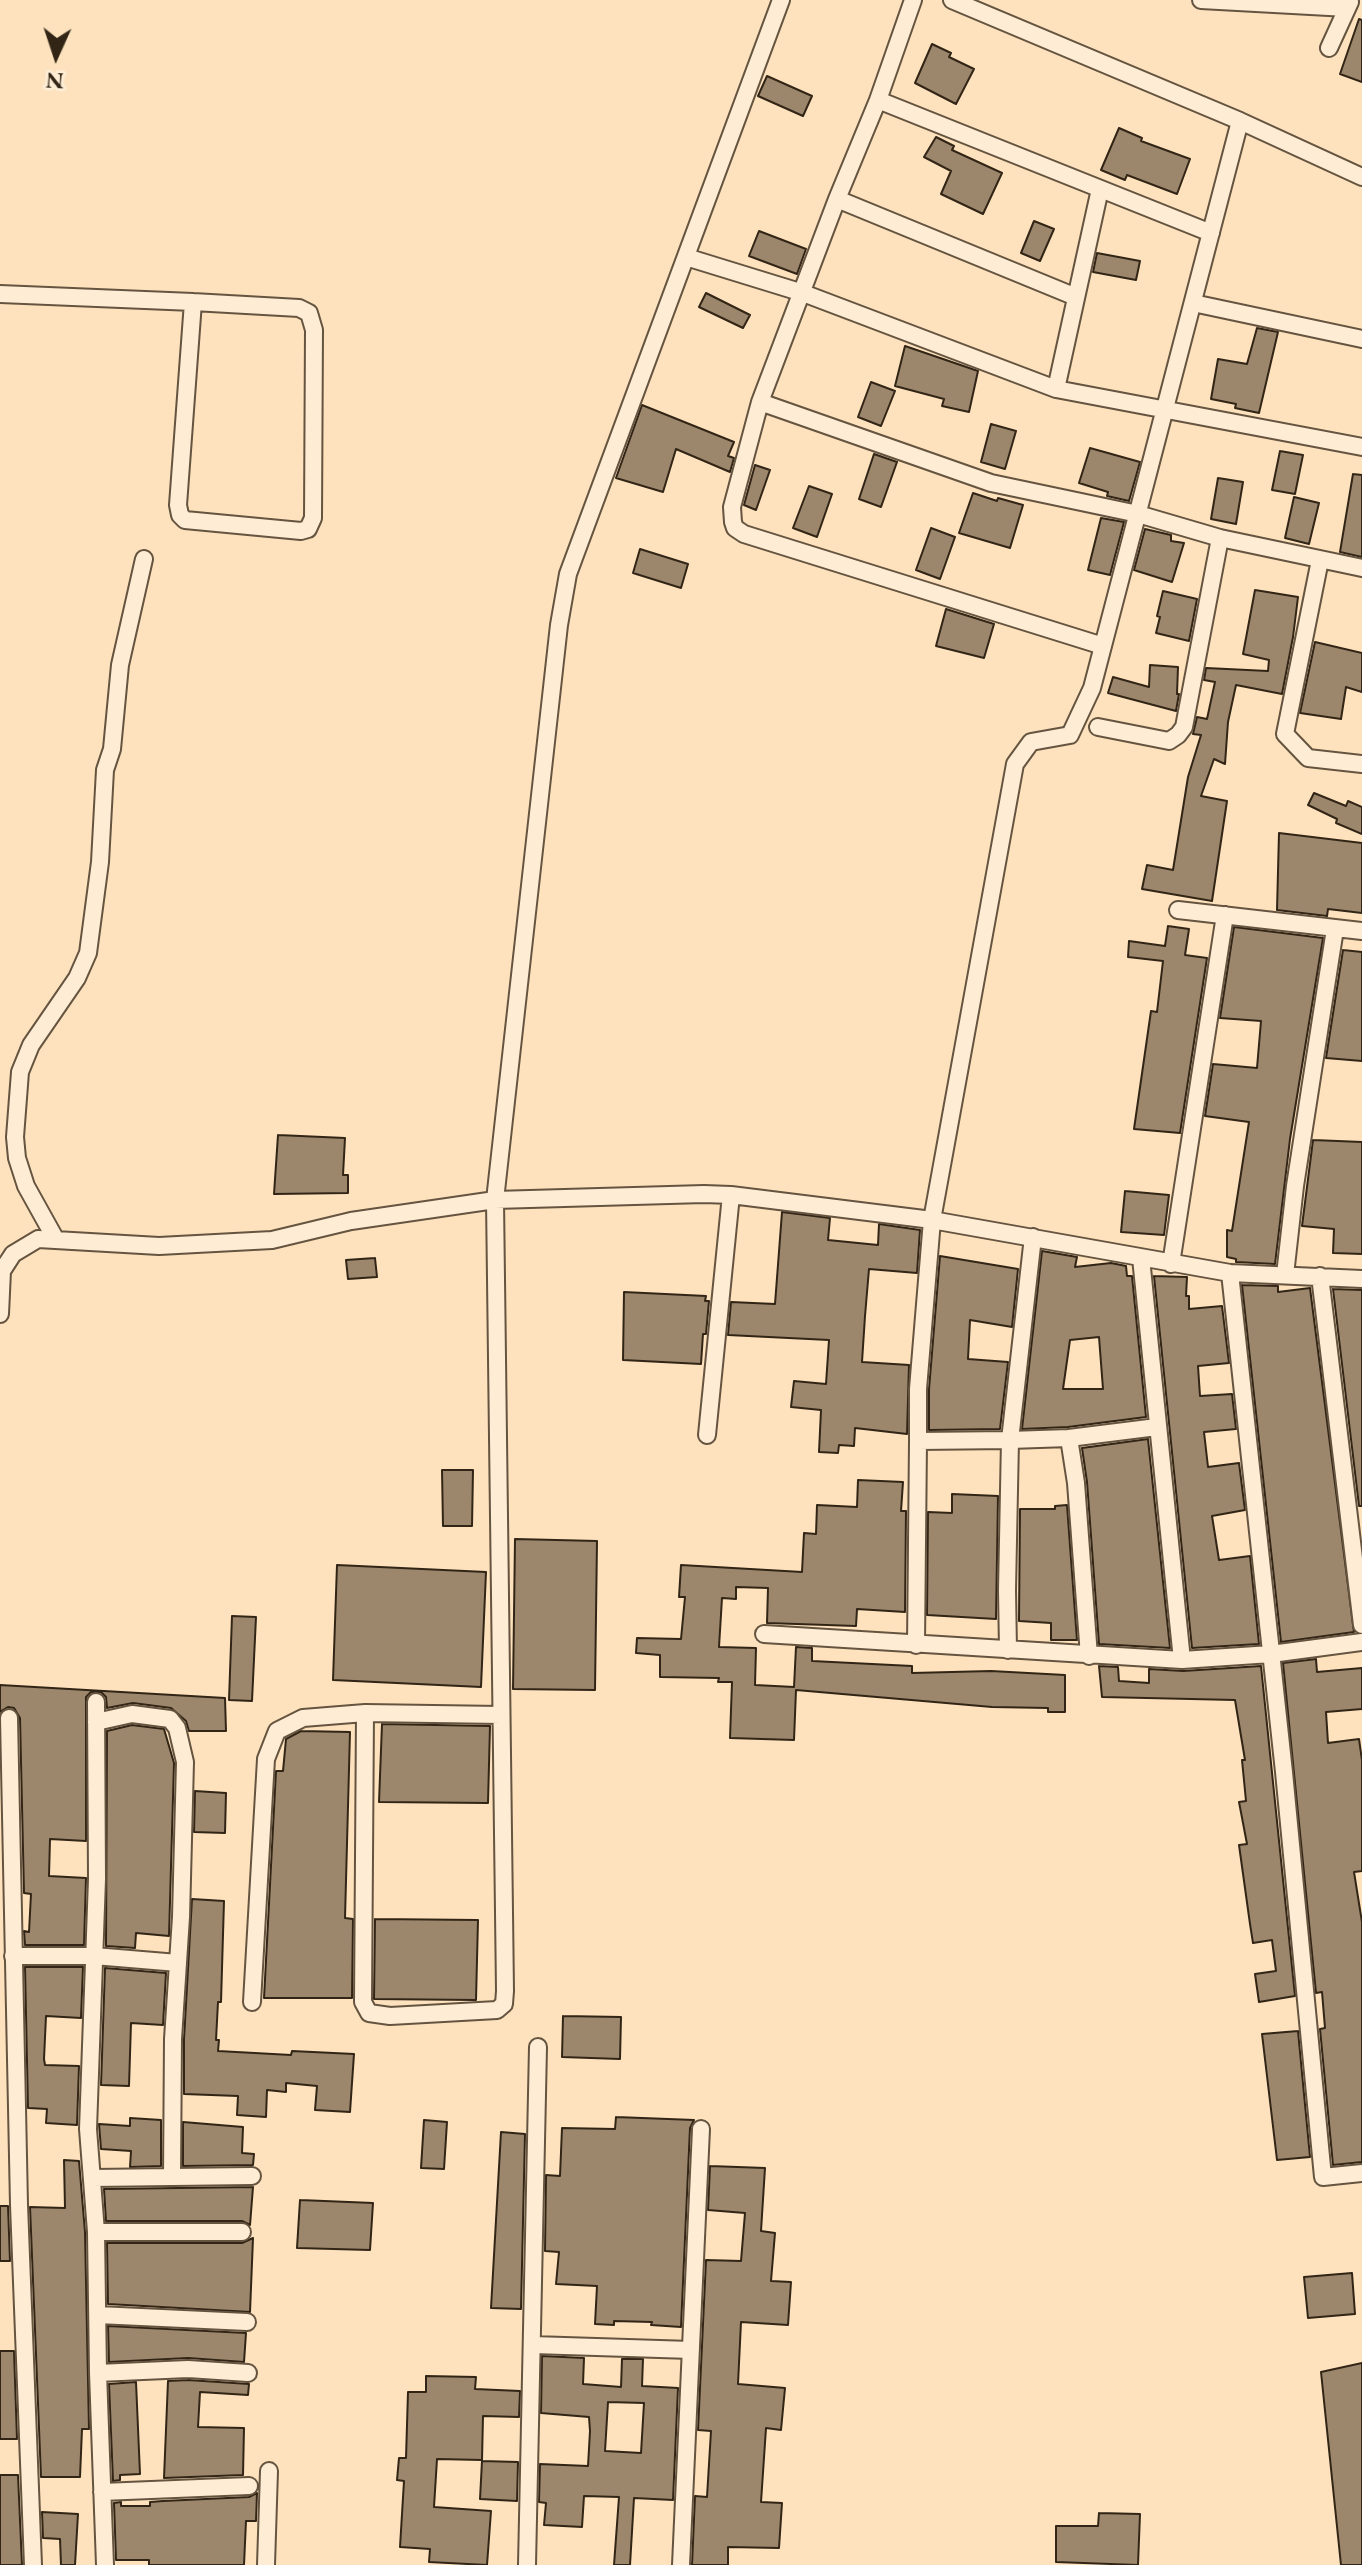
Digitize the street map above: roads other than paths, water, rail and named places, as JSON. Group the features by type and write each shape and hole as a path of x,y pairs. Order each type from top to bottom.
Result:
{"street":[{"path":"365,1713 363,2002 369,2013 390,2016 497,2010 504,2004 495,1200 552,679 568,574 781,0"},
{"path":"913,0 878,100 760,402 732,507 735,528 744,534 1103,646"},
{"path":"952,0 1240,121 1362,177"},
{"path":"1201,0 1348,4 1329,48"},
{"path":"878,100 1211,233"},
{"path":"916,1645 918,1389 932,1220 1015,764 1031,742 1070,735 1092,688 1240,121"},
{"path":"1056,389 1100,189"},
{"path":"837,199 1076,297"},
{"path":"686,257 803,293 1056,389 1362,447"},
{"path":"0,294 193,302 299,308 309,313 314,330 313,518 308,529 301,531 185,520 180,515 178,505 193,302"},
{"path":"1193,303 1362,339"},
{"path":"760,402 991,483 1138,514 1220,538 1362,568"},
{"path":"1098,727 1169,741 1184,727 1220,538"},
{"path":"56,1240 26,1186 17,1158 15,1137 20,1072 31,1045 77,978 88,953 100,862 105,770 112,749 120,665 144,559"},
{"path":"1320,560 1285,734 1308,758 1362,764"},
{"path":"1178,910 1362,931"},
{"path":"1171,1264 1225,915"},
{"path":"1285,1275 1295,1186 1335,929"},
{"path":"707,1435 731,1195"},
{"path":"0,1314 6,1251 38,1239 159,1246 272,1240 351,1221 495,1200 731,1195 932,1220 1230,1273 1362,1279"},
{"path":"1008,1650 1010,1440 1033,1237"},
{"path":"1141,1258 1182,1660"},
{"path":"1230,1273 1323,2177 1362,2173"},
{"path":"1320,1276 1362,1625"},
{"path":"918,1441 1069,1438 1157,1427"},
{"path":"1069,1438 1076,1483 1089,1656"},
{"path":"764,1634 1182,1660 1271,1654 1362,1642"},
{"path":"96,1702 97,1879 88,2129 96,2232 105,2565"},
{"path":"252,2002 266,1759 277,1731 303,1718 365,1713 501,1715"},
{"path":"96,1722 132,1714 170,1719 177,1728 185,1762 173,2039 172,2177"},
{"path":"9,1718 19,2205 33,2565"},
{"path":"13,1956 94,1956 178,1963"},
{"path":"527,2565 538,2047"},
{"path":"681,2565 701,2129"},
{"path":"93,2178 252,2176"},
{"path":"0,2206 19,2205"},
{"path":"96,2232 242,2232"},
{"path":"98,2315 247,2322"},
{"path":"533,2345 691,2350"},
{"path":"98,2373 188,2369 248,2373"},
{"path":"266,2565 269,2471"},
{"path":"102,2492 249,2486"}]}
